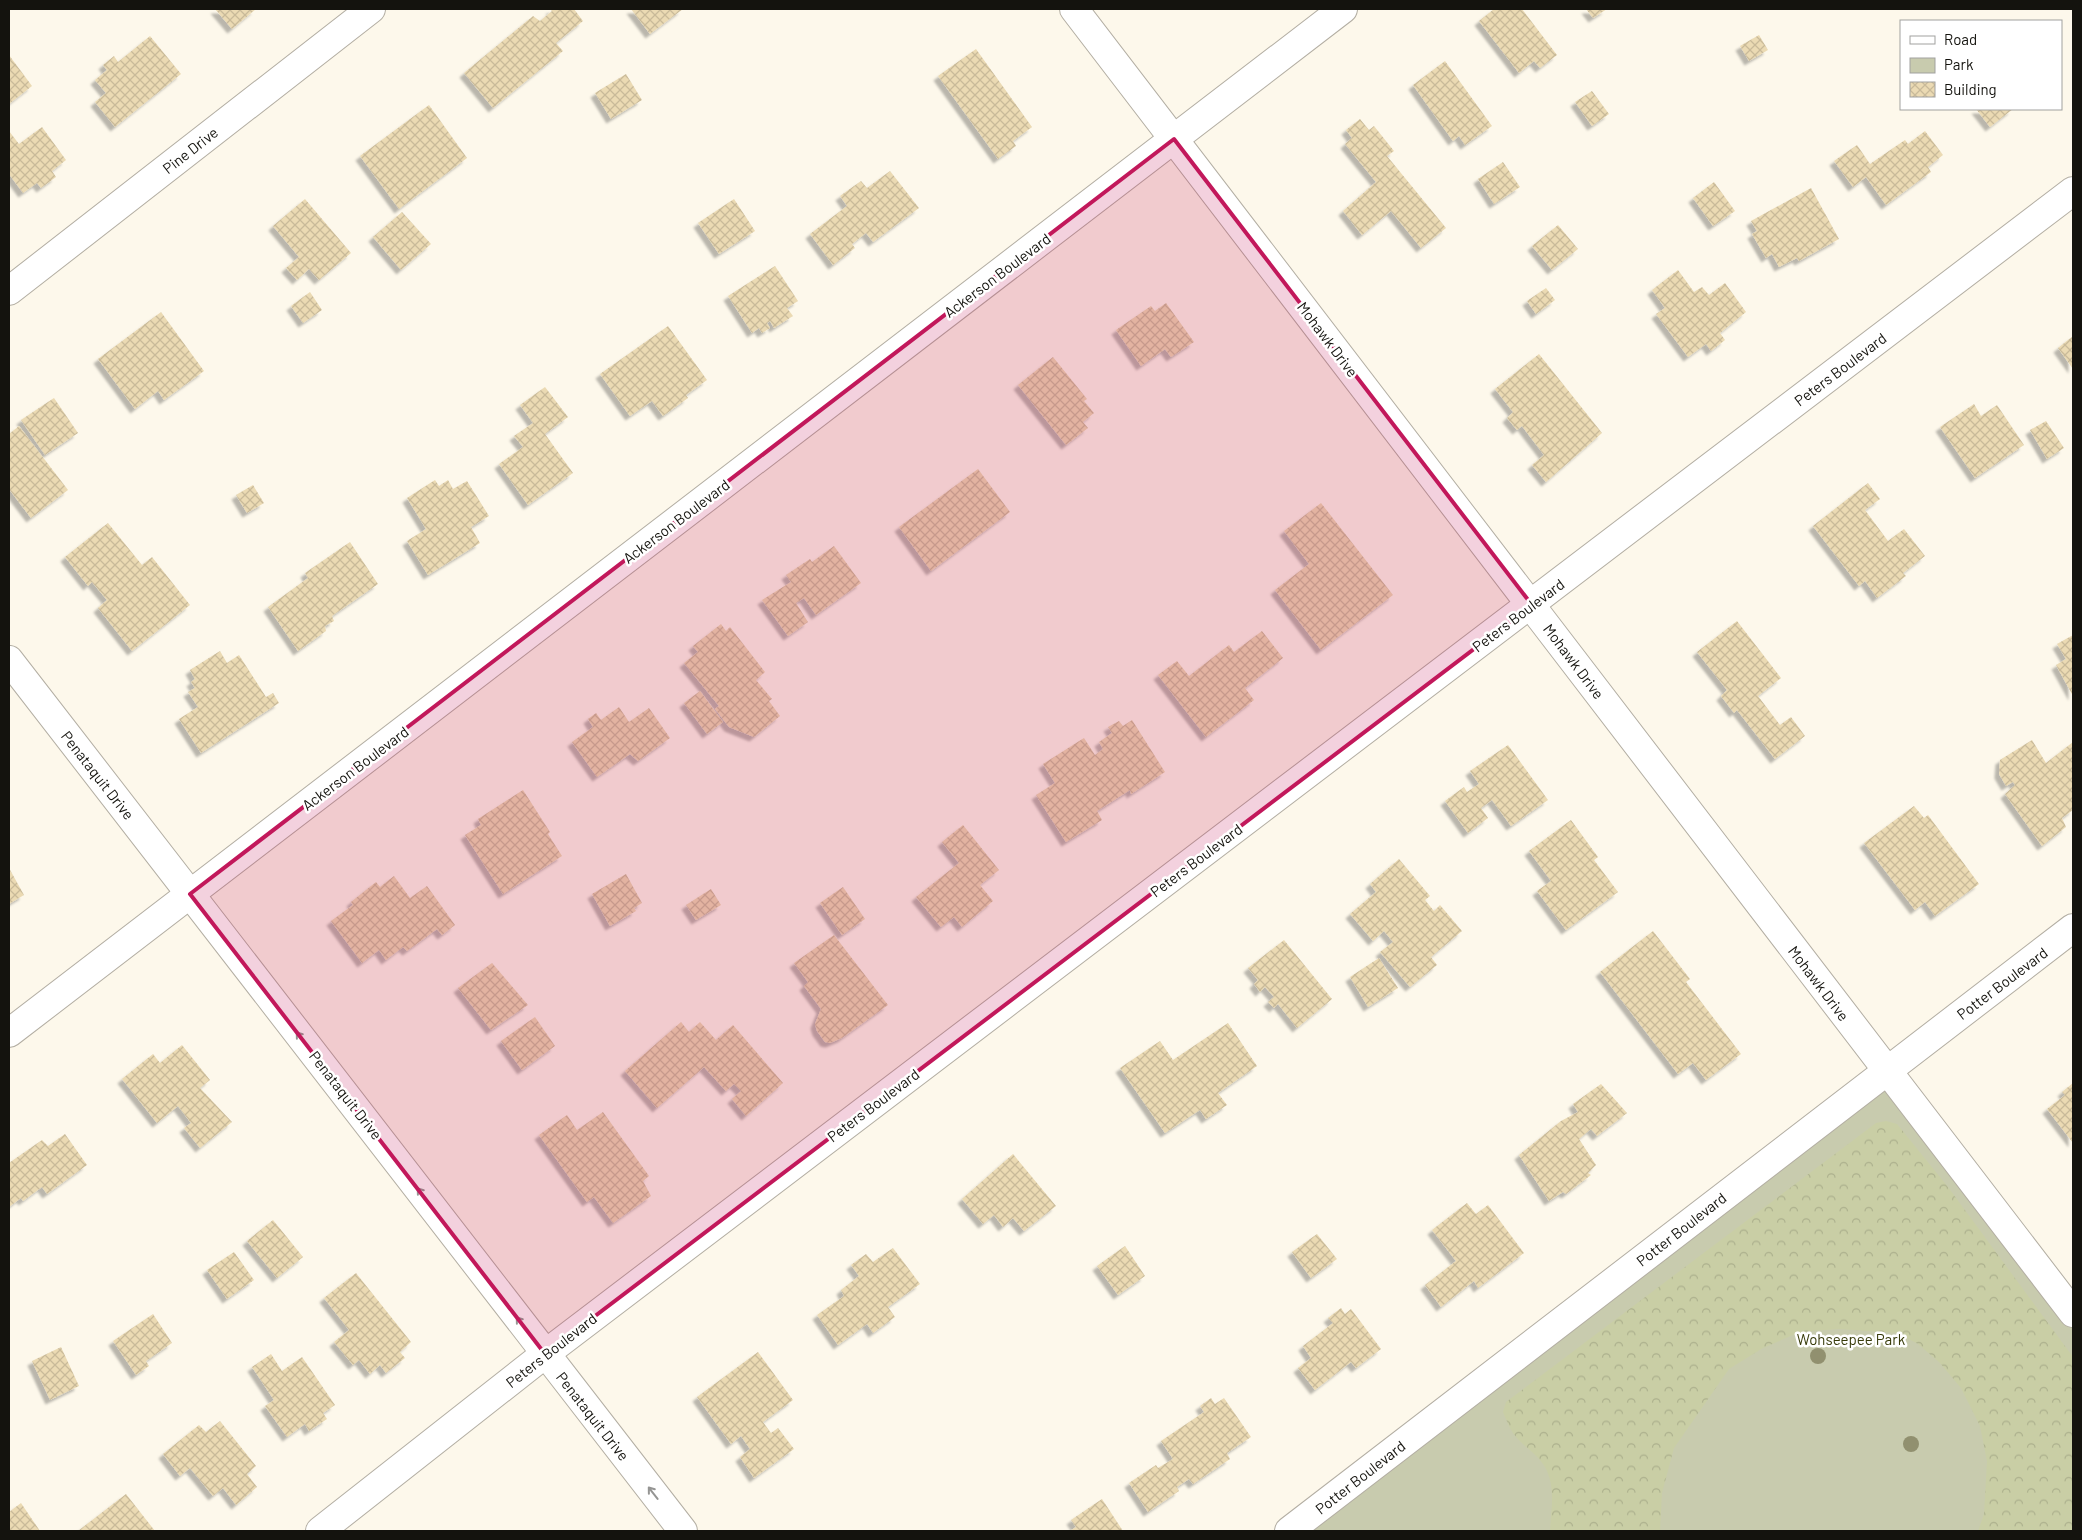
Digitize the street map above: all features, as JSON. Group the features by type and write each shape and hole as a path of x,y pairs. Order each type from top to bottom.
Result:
{"street":[{"name":"Pine Drive","path":"9,291 371,9"},
{"name":"Mohawk Drive","path":"1074,9 2073,1313"},
{"name":"Ackerson Boulevard","path":"9,1034 1343,9"},
{"name":"Peters Boulevard","path":"320,1531 545,1354 1532,605 2073,191"},
{"name":"Penataquit Drive","path":"9,660 683,1531"},
{"name":"Potter Boulevard","path":"1289,1531 2073,928"}],"highlighted area":[{"path":"1174,139 1532,605 545,1354 190,894"}],"green space":[{"name":"Wohseepee Park","path":"1887,1071 2073,1313 2073,1531 1289,1531"},
{"path":"1886,1121 1897,1124 1948,1187 2073,1357 2073,1531 1978,1531 1984,1514 1987,1461 1980,1426 1961,1388 1940,1363 1918,1344 1897,1333 1839,1329 1800,1332 1763,1348 1729,1369 1674,1448 1662,1493 1660,1531 1550,1531 1551,1482 1542,1462 1512,1431 1503,1412 1506,1402 1876,1123"}],"building":[{"path":"215,9 256,9 232,29"},
{"path":"550,9 574,9 583,21 556,43 563,51 493,108 464,73 533,16 540,21 552,11"},
{"path":"631,9 683,9 650,34"},
{"path":"1494,9 1522,9 1557,55 1540,68 1534,61 1519,73 1479,21"},
{"path":"1586,9 1607,9 1593,18"},
{"path":"1759,35 1768,50 1749,61 1740,46"},
{"path":"150,36 181,74 115,127 95,102 106,93 95,80 107,70 103,65 114,56 118,62"},
{"path":"976,49 1032,127 1013,141 1016,146 998,159 938,76"},
{"path":"9,55 32,86 9,104"},
{"path":"1445,61 1492,126 1465,145 1459,136 1453,141 1413,85"},
{"path":"626,74 642,100 611,119 595,93"},
{"path":"1592,91 1609,114 1592,126 1575,102"},
{"path":"429,105 467,158 399,209 360,156"},
{"path":"1977,110 2012,110 1990,127"},
{"path":"1360,119 1369,130 1374,126 1394,151 1387,156 1446,228 1421,248 1391,211 1362,235 1343,211 1376,182 1345,144 1352,138 1346,130"},
{"path":"42,127 66,160 52,171 56,177 41,188 37,183 23,193 9,174 9,131 19,144"},
{"path":"1925,131 1943,155 1928,167 1931,172 1886,205 1866,177 1853,187 1834,161 1857,145 1870,164 1905,140 1908,144"},
{"path":"1503,162 1520,187 1494,204 1478,179"},
{"path":"890,171 919,208 873,242 866,233 852,244 855,248 833,265 810,234 847,206 840,196 861,181 867,188"},
{"path":"1714,182 1735,211 1713,226 1693,198"},
{"path":"1811,188 1839,239 1799,261 1797,258 1779,267 1772,254 1766,258 1752,234 1757,231 1751,221"},
{"path":"305,199 351,253 319,280 309,269 297,280 286,268 299,257 273,226"},
{"path":"734,199 755,231 719,254 698,223"},
{"path":"402,212 431,244 401,270 373,237"},
{"path":"1558,225 1578,249 1552,270 1532,246"},
{"path":"775,266 798,301 787,308 793,316 774,328 770,321 767,323 770,328 762,333 759,328 752,333 728,296"},
{"path":"1678,270 1694,292 1702,287 1709,295 1725,283 1746,312 1720,333 1725,340 1711,351 1706,344 1688,357 1656,314 1665,308 1652,290"},
{"path":"1546,288 1555,300 1536,314 1527,301"},
{"path":"310,292 322,310 303,323 291,306"},
{"path":"1166,303 1194,342 1171,357 1165,349 1141,366 1116,330 1151,306 1155,311"},
{"path":"161,312 204,371 164,400 158,391 135,409 98,359"},
{"path":"668,326 707,380 686,395 688,398 663,416 652,401 630,416 600,374"},
{"path":"2073,336 2073,369 2058,348"},
{"path":"1539,354 1602,433 1546,482 1532,465 1544,455 1522,426 1517,430 1507,418 1513,412 1495,389"},
{"path":"1053,357 1087,399 1084,401 1094,413 1083,422 1088,428 1066,445 1018,385"},
{"path":"545,387 568,417 545,434 573,473 528,505 499,464 523,447 514,436 533,423 520,405"},
{"path":"54,398 78,433 45,455 21,420"},
{"path":"1974,404 1981,416 1997,405 2024,445 1975,478 1940,427"},
{"path":"2046,421 2064,448 2047,459 2030,430"},
{"path":"19,426 68,490 31,518 9,489 9,434"},
{"path":"978,469 1010,512 931,571 899,527"},
{"path":"435,480 439,486 448,480 453,489 467,481 489,516 471,527 480,543 428,575 407,541 426,529 407,498"},
{"path":"1868,483 1880,499 1865,510 1888,541 1904,529 1925,556 1903,573 1906,576 1877,598 1865,581 1859,586 1813,526"},
{"path":"253,485 264,503 247,513 236,495"},
{"path":"1321,503 1393,595 1321,650 1275,590 1309,564 1284,531"},
{"path":"108,523 142,565 152,557 190,605 132,651 98,608 107,600 92,582 88,586 65,557"},
{"path":"350,542 378,584 332,616 334,621 325,626 326,631 298,651 268,607 308,578 305,573"},
{"path":"834,546 861,583 816,615 804,598 796,603 808,622 788,636 762,600 791,582 786,575 810,559 812,562"},
{"path":"1737,621 1781,678 1758,696 1780,725 1791,717 1805,736 1775,759 1737,710 1734,713 1721,696 1727,690 1697,652"},
{"path":"721,624 726,631 730,627 765,672 756,680 772,699 769,701 780,716 754,737 729,727 715,709 719,706 684,663 698,652 693,646"},
{"path":"1262,631 1283,658 1245,688 1254,700 1206,737 1158,675 1177,661 1189,676 1229,645 1234,652"},
{"path":"2073,635 2073,696 2056,665 2066,659 2057,644"},
{"path":"220,651 227,663 239,655 266,697 273,693 279,703 201,753 179,719 198,707 188,692 195,688 191,682 195,679 190,670"},
{"path":"700,691 723,722 707,734 684,703"},
{"path":"619,707 629,722 649,708 670,738 638,761 630,754 597,777 572,742 593,727 588,719 596,713 601,720"},
{"path":"1132,720 1165,772 1131,794 1130,790 1097,811 1102,820 1066,842 1036,795 1055,783 1043,764 1084,738 1095,755 1103,749 1099,742 1112,733 1108,727 1119,721 1123,726"},
{"path":"2032,740 2046,763 2073,742 2073,810 2062,818 2066,827 2042,846 2005,794 2015,785 2013,782 2006,786 1999,774 2000,760"},
{"path":"1508,745 1548,800 1511,826 1492,800 1481,808 1488,818 1468,833 1445,801 1464,787 1467,792 1479,784 1470,771"},
{"path":"523,790 550,832 548,834 562,856 503,894 465,835 481,825 478,819"},
{"path":"1914,806 1924,818 1928,815 1979,884 1935,916 1925,902 1915,910 1864,843"},
{"path":"1571,820 1598,857 1594,860 1618,892 1566,930 1537,891 1551,881 1529,851"},
{"path":"963,825 999,870 980,885 993,901 962,927 954,917 941,927 916,897 959,863 942,842"},
{"path":"1399,859 1430,896 1425,900 1434,911 1440,905 1462,931 1431,957 1437,965 1410,987 1380,952 1393,942 1384,931 1373,941 1350,914 1376,892 1370,884"},
{"path":"9,868 24,895 9,904"},
{"path":"626,874 642,903 634,908 636,911 610,926 592,894"},
{"path":"394,876 410,898 427,886 455,925 442,935 437,929 407,951 403,947 386,960 379,950 362,963 331,921 353,905 351,902 376,882 380,887"},
{"path":"843,887 865,919 842,935 820,903"},
{"path":"711,889 721,905 696,920 686,905"},
{"path":"1653,931 1690,979 1686,982 1741,1054 1706,1080 1693,1063 1678,1074 1600,972"},
{"path":"834,935 888,1005 842,1038 830,1043 825,1042 817,1031 815,1024 821,1009 804,986 808,982 794,963"},
{"path":"1284,940 1332,999 1297,1028 1278,1004 1274,1008 1268,1002 1274,997 1265,987 1260,992 1254,984 1258,980 1248,968"},
{"path":"1379,958 1398,988 1368,1007 1350,977"},
{"path":"492,963 528,1005 491,1030 458,988"},
{"path":"535,1017 555,1046 522,1070 501,1041"},
{"path":"681,1022 689,1032 700,1022 716,1040 733,1025 783,1083 746,1116 732,1099 741,1091 734,1084 726,1091 704,1067 657,1108 625,1071"},
{"path":"1228,1023 1257,1066 1218,1093 1227,1105 1206,1119 1200,1110 1165,1133 1120,1068 1160,1041 1173,1060"},
{"path":"182,1045 210,1080 200,1088 232,1122 200,1148 184,1128 191,1123 178,1106 157,1123 122,1079 153,1054 160,1063"},
{"path":"2073,1083 2073,1143 2047,1109 2065,1095 2062,1092"},
{"path":"1601,1084 1627,1113 1597,1136 1591,1129 1579,1139 1596,1165 1588,1173 1591,1175 1566,1194 1563,1192 1549,1201 1519,1155 1561,1121 1578,1112 1573,1104"},
{"path":"603,1112 649,1176 643,1181 651,1196 613,1223 594,1197 587,1202 539,1135 567,1115 577,1130"},
{"path":"65,1134 87,1165 47,1194 42,1187 23,1201 21,1198 9,1207 9,1163 42,1140 48,1146"},
{"path":"1013,1154 1056,1206 1024,1231 1013,1218 1003,1227 994,1215 983,1224 962,1199"},
{"path":"1467,1203 1476,1214 1488,1205 1524,1253 1478,1288 1474,1281 1441,1307 1425,1285 1456,1261 1432,1230"},
{"path":"273,1220 303,1257 277,1278 247,1241"},
{"path":"1317,1234 1337,1259 1311,1278 1292,1252"},
{"path":"1125,1246 1145,1276 1118,1295 1097,1266"},
{"path":"893,1248 920,1284 888,1307 895,1317 873,1333 867,1324 838,1345 817,1315 844,1296 841,1290 859,1276 851,1265 866,1254 873,1262"},
{"path":"234,1252 254,1280 227,1299 207,1270"},
{"path":"356,1273 411,1342 400,1352 405,1358 386,1373 380,1365 370,1374 359,1360 353,1365 334,1342 349,1330 324,1298"},
{"path":"1341,1308 1345,1314 1351,1309 1381,1349 1356,1368 1351,1362 1315,1390 1298,1368 1311,1358 1303,1346 1333,1323 1328,1318"},
{"path":"153,1314 172,1343 146,1361 149,1366 136,1375 113,1341"},
{"path":"61,1347 79,1386 50,1400 32,1361"},
{"path":"758,1352 793,1400 763,1422 771,1433 778,1428 794,1449 754,1478 740,1457 750,1449 741,1436 731,1444 697,1397"},
{"path":"271,1354 282,1371 302,1357 335,1405 323,1413 327,1419 309,1431 305,1424 287,1437 265,1406 274,1400 252,1367"},
{"path":"1211,1398 1215,1404 1224,1398 1251,1437 1227,1453 1230,1459 1193,1484 1189,1479 1177,1487 1179,1491 1148,1512 1129,1483 1156,1465 1158,1468 1173,1459 1161,1441 1204,1412 1200,1406"},
{"path":"220,1421 256,1466 247,1474 257,1487 236,1505 223,1488 213,1496 190,1468 180,1476 163,1454 199,1425 206,1432"},
{"path":"126,1494 155,1531 78,1531"},
{"path":"1102,1499 1123,1531 1070,1531 1076,1527 1071,1520"},
{"path":"21,1503 40,1531 9,1531 9,1512"}]}
